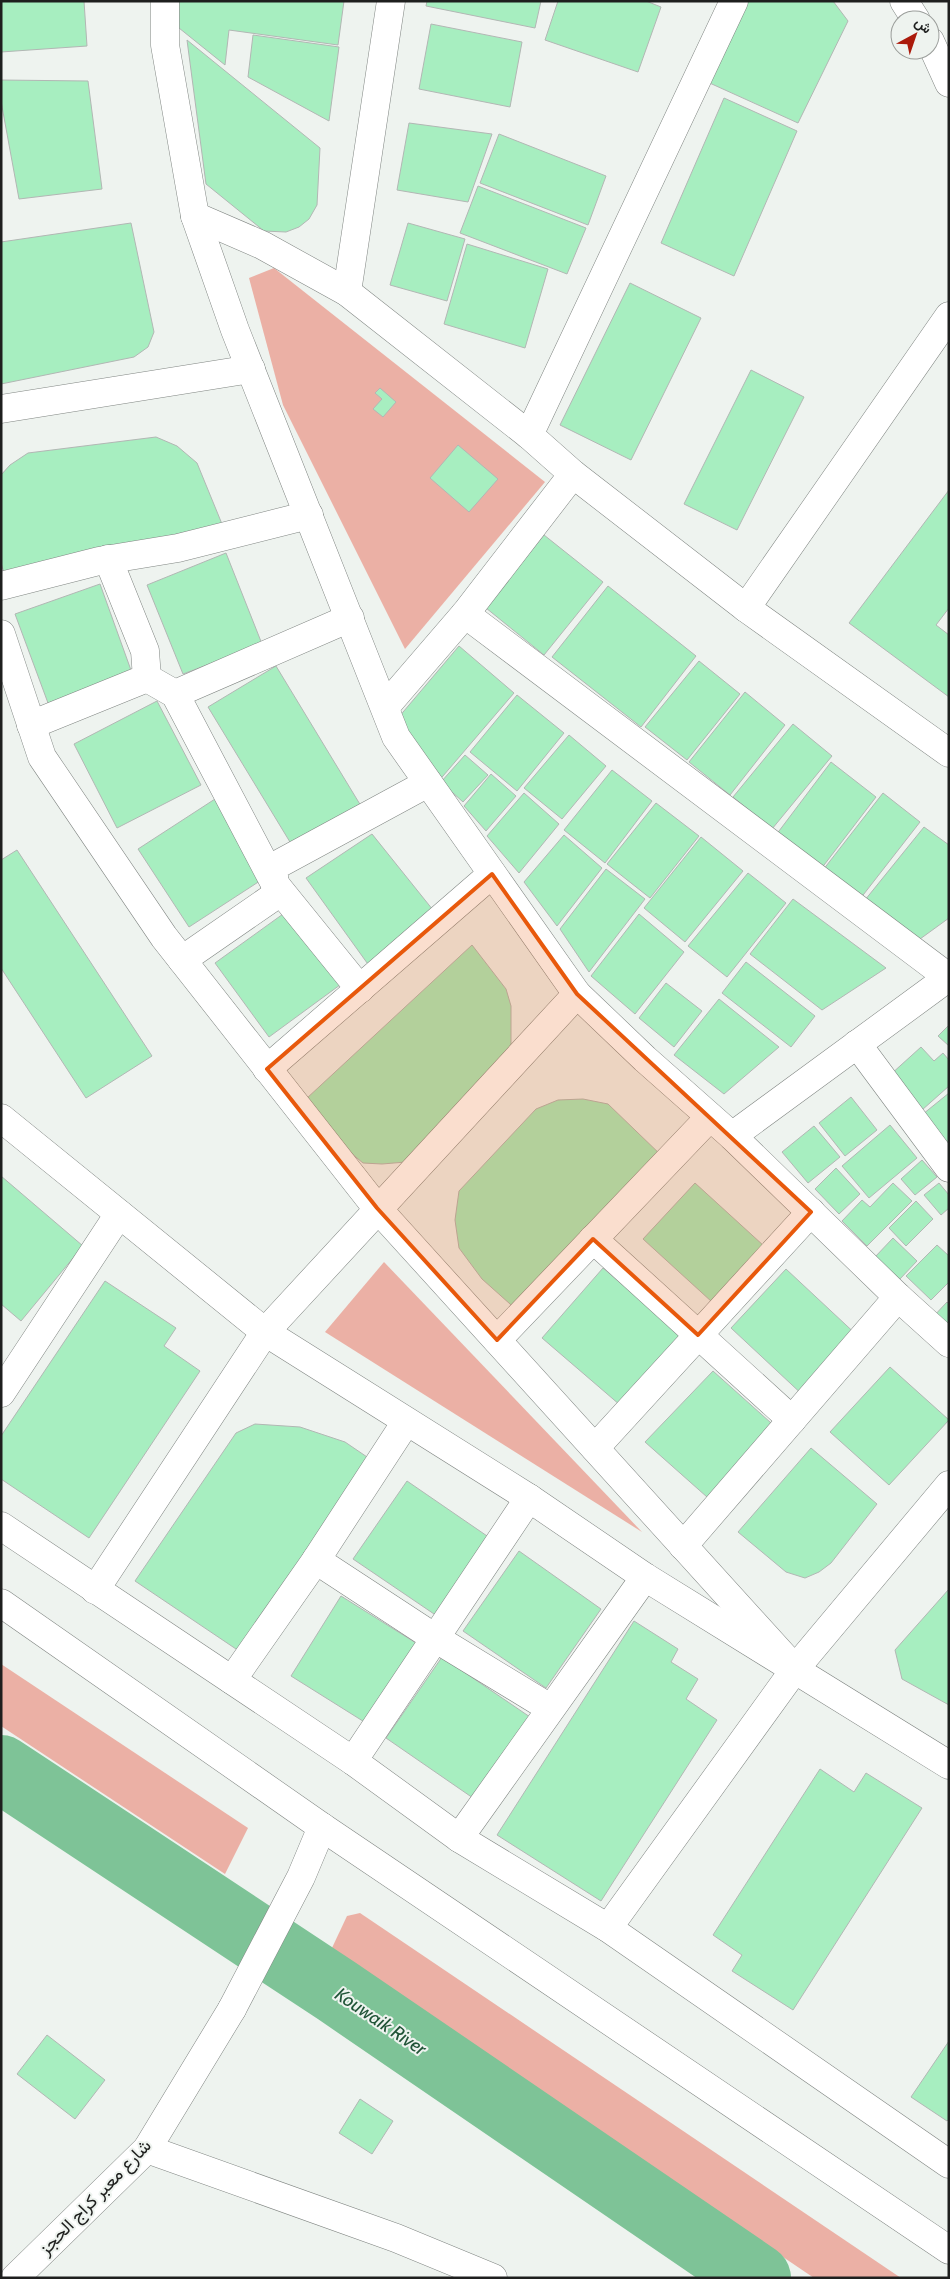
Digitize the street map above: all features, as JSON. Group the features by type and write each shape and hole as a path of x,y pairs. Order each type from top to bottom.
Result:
{"street":[{"path":"165,1 165,45 195,216 235,330 396,736 577,994 732,1136 898,1297 949,1343"},
{"path":"347,292 391,1"},
{"path":"529,435 734,1"},
{"path":"939,60 949,83"},
{"path":"195,216 262,245 347,292 529,435 573,474 746,608 949,753"},
{"path":"746,608 949,316"},
{"path":"1,409 251,369"},
{"path":"385,707 465,614 573,474"},
{"path":"1,586 108,559 178,548 309,516"},
{"path":"108,559 145,651 147,678"},
{"path":"465,614 948,977 732,1136"},
{"path":"175,694 350,618"},
{"path":"1,634 42,758 182,960 377,1208 795,1669"},
{"path":"147,678 175,694 275,884 360,989"},
{"path":"31,725 147,678"},
{"path":"182,960 276,895 273,867 428,783"},
{"path":"267,1069 492,874"},
{"path":"95,1590 265,1332 377,1208 577,994"},
{"path":"857,1044 949,1168"},
{"path":"497,1340 710,1117"},
{"path":"7,1133 119,1214 265,1332 529,1498 645,1577 949,1765"},
{"path":"595,1448 810,1212"},
{"path":"5,1378 119,1214"},
{"path":"594,1239 792,1420"},
{"path":"683,1546 898,1297"},
{"path":"232,1680 316,1560 406,1422"},
{"path":"608,1928 795,1669 949,1485"},
{"path":"353,1761 529,1498"},
{"path":"1,1526 353,1761 459,1838 608,1928 949,2164"},
{"path":"316,1560 434,1638 550,1708"},
{"path":"459,1838 645,1577"},
{"path":"1,1603 322,1827 949,2250"},
{"name":"شارع معبر كراج الحجز","path":"15,2278 147,2149 232,2010 301,1877 322,1827"},
{"path":"147,2149 396,2238 493,2278"}],"highlighted area":[{"path":"492,874 577,994 811,1212 698,1335 593,1239 497,1340 377,1208 267,1069"}],"shaded area":[{"path":"274,268 545,482 405,649 283,405 249,278"},
{"path":"384,1262 642,1532 325,1332"},
{"path":"1,1664 248,1828 225,1874 1,1726"},
{"path":"360,1913 901,2278 814,2278 331,1950 347,1916"}],"building":[{"path":"1,1 84,1 87,46 1,52"},
{"path":"179,1 344,1 338,45 229,30 225,65 179,28"},
{"path":"427,1 541,1 535,28 426,6"},
{"path":"558,1 646,1 661,7 638,72 545,40"},
{"path":"739,1 833,1 848,21 798,123 703,80"},
{"path":"431,24 522,42 510,107 419,89"},
{"path":"253,35 339,47 329,121 248,77"},
{"path":"187,40 320,148 317,205 309,219 299,227 286,232 264,231 206,184"},
{"path":"1,80 88,81 102,189 19,199 1,101"},
{"path":"724,98 797,131 734,276 661,243"},
{"path":"409,123 492,134 468,202 397,190"},
{"path":"499,134 606,176 588,225 480,183"},
{"path":"478,186 586,228 567,274 460,233"},
{"path":"131,223 154,332 148,347 134,357 1,384 1,242"},
{"path":"408,223 465,239 447,301 390,285"},
{"path":"467,244 548,269 525,348 444,324"},
{"path":"630,283 701,318 631,460 560,425"},
{"path":"751,370 804,397 737,530 684,504"},
{"path":"380,388 396,402 383,417 373,409 382,399 375,393"},
{"path":"156,437 177,446 197,463 222,524 4,573 1,563 1,475 10,465 28,453"},
{"path":"458,445 498,479 469,512 430,478"},
{"path":"949,490 949,608 936,625 949,635 949,697 849,623"},
{"path":"544,535 603,582 544,655 486,608"},
{"path":"226,553 262,644 183,674 147,585"},
{"path":"100,584 132,673 48,703 15,614"},
{"path":"608,586 696,656 641,727 552,657"},
{"path":"459,646 514,693 437,783 398,718"},
{"path":"699,661 740,694 687,760 645,727"},
{"path":"276,666 361,806 293,847 208,707"},
{"path":"745,692 785,725 730,795 689,762"},
{"path":"517,695 564,733 517,791 470,752"},
{"path":"157,701 201,785 117,828 74,744"},
{"path":"793,724 832,756 772,829 733,797"},
{"path":"569,735 606,766 562,819 524,788"},
{"path":"465,755 488,775 463,802 441,782"},
{"path":"831,762 876,797 821,869 776,835"},
{"path":"612,770 652,801 605,863 564,830"},
{"path":"491,774 516,796 486,831 464,806"},
{"path":"524,793 559,824 519,873 487,836"},
{"path":"883,793 920,822 860,899 823,870"},
{"path":"215,799 266,877 189,927 138,849"},
{"path":"656,803 699,836 650,898 607,864"},
{"path":"924,827 949,845 949,918 920,939 865,900"},
{"path":"372,834 433,910 370,967 306,878"},
{"path":"564,835 602,868 557,926 524,882"},
{"path":"701,837 743,871 685,942 644,908"},
{"path":"17,850 152,1056 86,1098 1,968 1,860"},
{"path":"606,869 645,899 589,972 560,929"},
{"path":"748,873 786,903 727,977 688,946"},
{"path":"793,899 886,968 822,1010 750,954"},
{"path":"290,909 344,982 269,1037 215,963"},
{"path":"639,914 684,952 635,1014 591,976"},
{"path":"472,945 506,989 511,1006 511,1049 406,1162 363,1163 351,1153 306,1099"},
{"path":"746,962 815,1016 791,1047 722,993"},
{"path":"666,983 702,1011 674,1047 639,1018"},
{"path":"719,999 779,1047 724,1094 674,1055"},
{"path":"949,1025 949,1046 938,1036"},
{"path":"921,1047 934,1061 943,1053 949,1060 949,1086 922,1110 890,1075"},
{"path":"949,1093 949,1144 923,1114"},
{"path":"851,1097 877,1130 845,1156 819,1123"},
{"path":"583,1099 608,1104 664,1158 519,1312 482,1279 459,1248 455,1220 459,1191 536,1109 558,1100"},
{"path":"890,1125 917,1158 869,1198 842,1166"},
{"path":"814,1126 840,1157 808,1183 782,1152"},
{"path":"922,1160 937,1177 915,1195 901,1179"},
{"path":"836,1168 860,1194 839,1214 815,1189"},
{"path":"1,1176 83,1246 21,1321 1,1304"},
{"path":"695,1183 764,1246 712,1302 643,1239"},
{"path":"893,1183 912,1201 867,1246 842,1221 862,1200 870,1207"},
{"path":"939,1183 949,1195 949,1208 941,1215 924,1195"},
{"path":"916,1201 933,1219 906,1246 889,1228"},
{"path":"893,1238 917,1261 899,1280 875,1257"},
{"path":"937,1245 949,1256 949,1282 931,1300 906,1276"},
{"path":"603,1268 682,1336 620,1405 542,1338"},
{"path":"786,1269 861,1339 806,1398 731,1328"},
{"path":"105,1281 176,1328 164,1346 200,1371 89,1538 1,1479 1,1436"},
{"path":"947,1302 949,1304 949,1334 932,1318"},
{"path":"890,1367 949,1420 889,1485 830,1432"},
{"path":"713,1371 780,1431 716,1505 645,1442"},
{"path":"255,1424 300,1427 345,1442 370,1459 239,1651 135,1581 236,1433"},
{"path":"811,1448 877,1504 831,1563 819,1572 805,1578 786,1572 738,1532"},
{"path":"407,1481 490,1538 437,1616 353,1559"},
{"path":"519,1551 601,1609 546,1688 463,1631"},
{"path":"949,1589 949,1705 902,1679 895,1650"},
{"path":"341,1596 416,1643 366,1723 291,1676"},
{"path":"634,1621 678,1649 671,1662 698,1679 686,1699 717,1720 601,1901 497,1835"},
{"path":"442,1657 530,1717 473,1798 386,1738"},
{"path":"820,1769 854,1792 866,1773 922,1808 793,2010 732,1971 742,1955 713,1935"},
{"path":"47,2035 105,2080 75,2119 17,2074"},
{"path":"949,2041 949,2119 947,2121 911,2097"},
{"path":"360,2099 393,2121 372,2154 339,2133"}],"waterway":[{"name":"Kouwaik River","path":"1,1769 337,1991 757,2278"}]}
